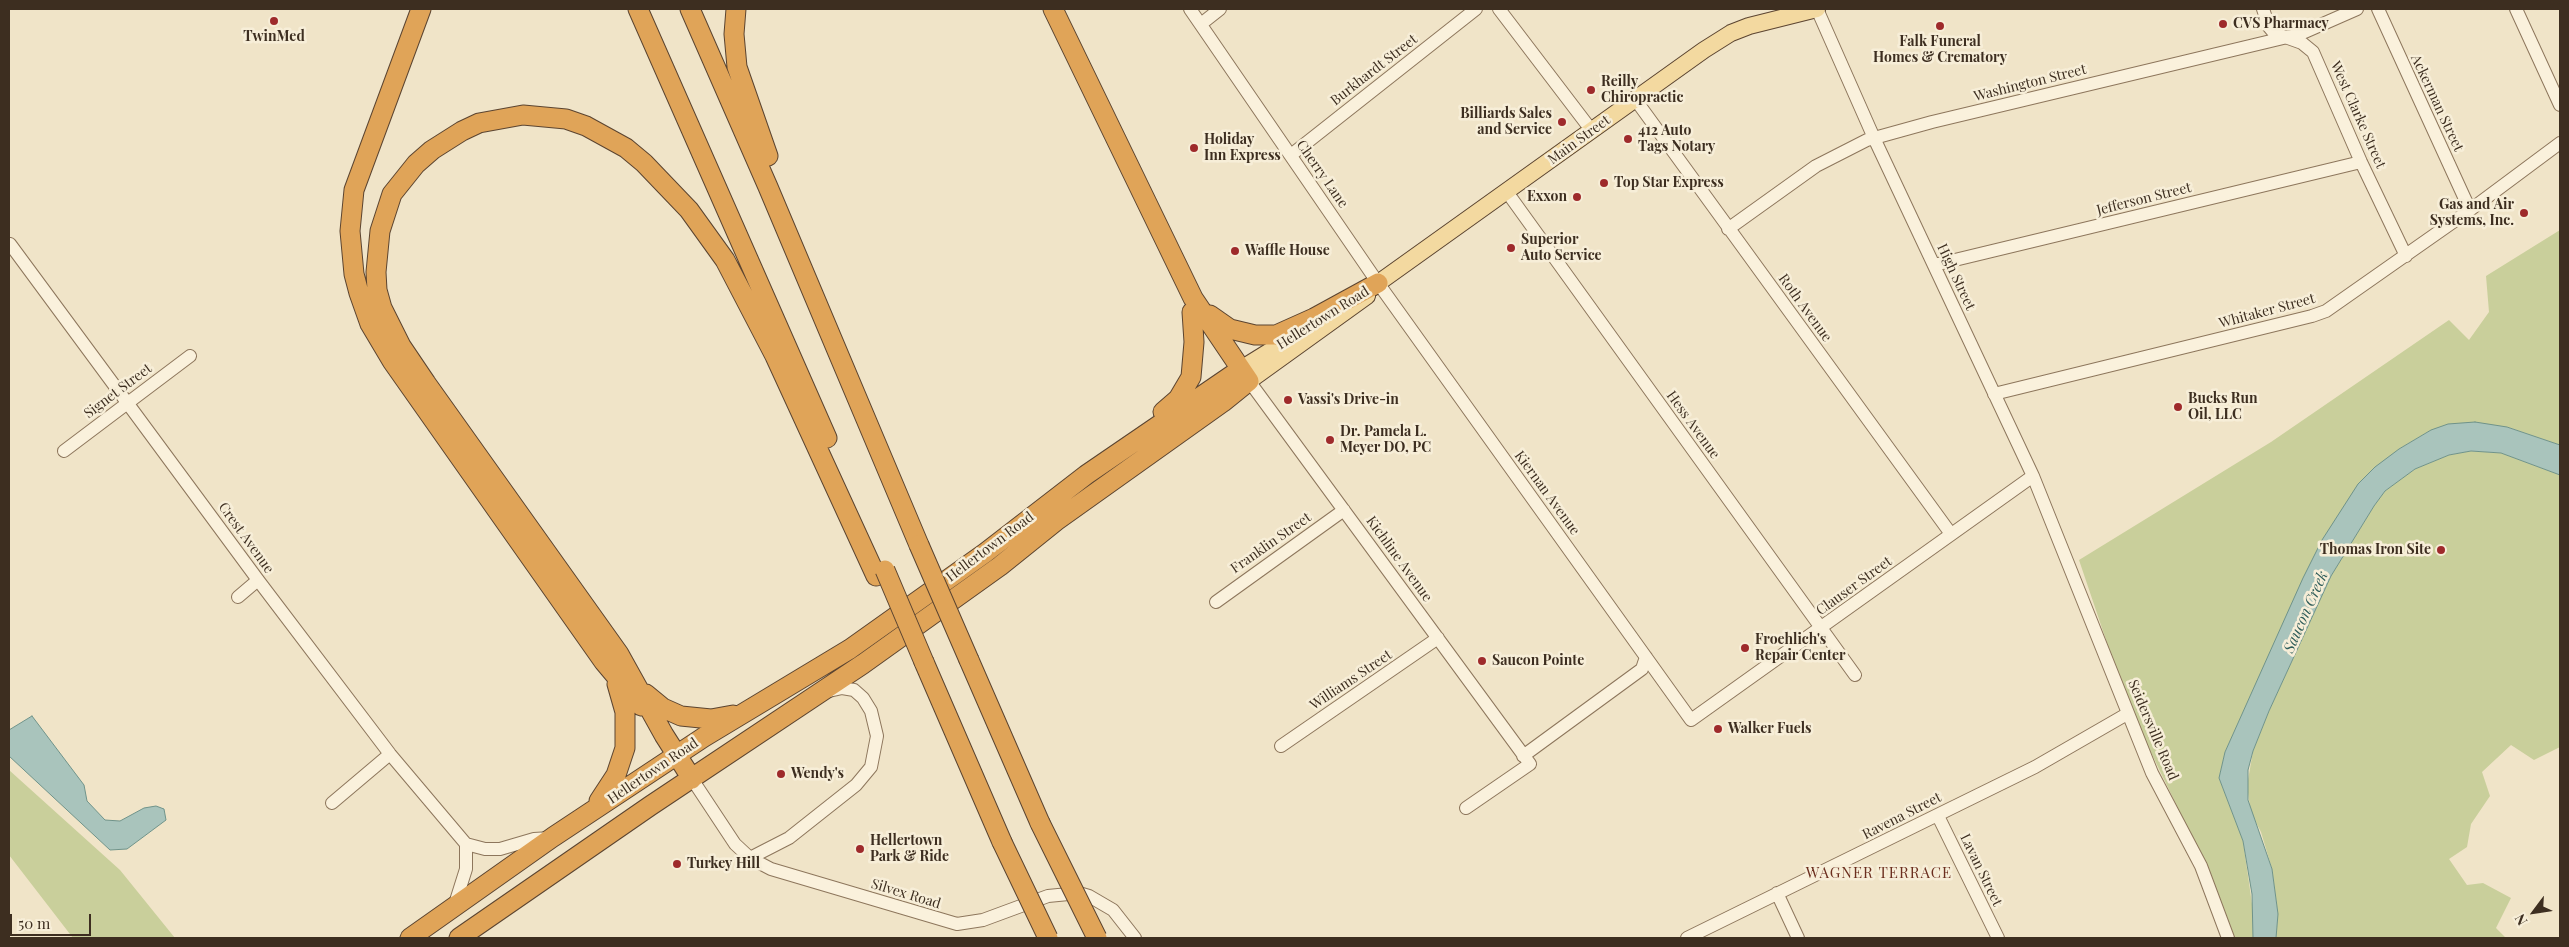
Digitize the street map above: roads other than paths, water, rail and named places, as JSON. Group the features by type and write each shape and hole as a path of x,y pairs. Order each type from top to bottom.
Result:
{"highway":[{"path":"421,9 354,190 350,231 353,267 358,293 370,324 392,361 604,662 653,721 677,755"},
{"path":"638,9 880,573"},
{"path":"690,9 1040,823 1097,938"},
{"path":"736,9 735,50 741,81 801,252 864,399 903,507"},
{"path":"1040,9 1165,265 1242,377"},
{"path":"1053,9 1193,305 1194,342 1191,377 1178,399 1149,425 1137,440"},
{"path":"692,779 619,654 426,383 401,346 382,308 377,290 377,253 383,218 392,194 416,164 432,150 462,130 503,117 545,115 566,119 605,135 626,148 666,184 709,236 739,286 924,662 1002,842 1048,938"},
{"path":"1193,305 1230,329 1266,336 1286,331 1378,283"},
{"name":"Hellertown Road","path":"410,938 584,816 677,755 867,637 1137,440 1242,377"},
{"name":"Hellertown Road","path":"459,938 807,703 1000,566 1056,521 1223,402 1242,377"},
{"path":"584,816 601,799 614,780 623,759 626,740 627,723 622,699 604,662"},
{"path":"637,683 663,708 691,718 721,718 755,706"}],"main road":[{"name":"Main Street","path":"1378,283 1704,50 1731,33 1817,9"},
{"name":"Hellertown Road","path":"1242,377 1378,283"}],"street":[{"name":"Cherry Lane","path":"1190,9 1378,283"},
{"path":"1201,24 1220,9"},
{"name":"Burkhardt Street","path":"1291,155 1476,9"},
{"path":"1499,9 1592,131"},
{"name":"High Street","path":"1817,9 1874,138 2034,476 2067,559"},
{"name":"West Clarke Street","path":"2263,9 2270,29 2302,43 2313,52 2406,256"},
{"name":"Washington Street","path":"1728,229 1816,166 1874,138 2307,32 2357,9"},
{"name":"Ackerman Street","path":"2378,9 2470,210"},
{"path":"2531,9 2518,13 2560,105"},
{"name":"Roth Avenue","path":"1635,100 1951,534"},
{"name":"Whitaker Street","path":"1994,394 2312,316 2342,301 2560,143"},
{"name":"Jefferson Street","path":"1934,265 2362,162"},
{"name":"Hess Avenue","path":"1507,192 1855,675"},
{"name":"Crest Avenue","path":"10,244 258,580 390,754 466,844"},
{"name":"Kiernan Avenue","path":"1378,283 1692,720"},
{"name":"Signet Street","path":"64,451 190,356"},
{"name":"Kichline Avenue","path":"1242,377 1344,510 1524,756"},
{"name":"Clauser Street","path":"1692,720 2034,476"},
{"name":"Franklin Street","path":"1216,602 1344,510"},
{"name":"Seidersville Road","path":"2067,559 2152,773 2201,866 2228,938"},
{"path":"238,597 258,580"},
{"name":"Williams Street","path":"1280,746 1438,638"},
{"path":"1466,808 1530,764 1524,756 1642,669 1646,657"},
{"path":"750,858 774,848 796,833 856,785 873,762 877,746 877,728 871,711 860,694 851,689 839,688 825,692 807,703"},
{"name":"Ravena Street","path":"1687,938 2035,767 2127,714"},
{"path":"332,803 390,754"},
{"name":"Silvex Road","path":"692,779 731,838 750,858 771,869 957,924 983,920 1048,896 1079,893 1089,896 1113,910 1135,938"},
{"name":"Lavan Street","path":"1938,816 1998,938"},
{"path":"454,908 466,869 466,844 485,848 500,848 534,839 554,837"},
{"path":"1777,893 1798,938"}],"water":[{"name":"Saucon Creek","path":"2475,422 2507,427 2560,445 2560,475 2501,453 2471,451 2449,455 2415,469 2385,491 2374,506 2331,576 2269,711 2253,751 2248,770 2248,800 2272,869 2278,914 2276,938 2253,938 2252,894 2243,841 2219,778 2225,752 2303,578 2322,540 2358,484 2375,467 2399,449 2431,430 2448,424"},
{"path":"32,716 84,785 87,801 105,820 120,821 144,808 156,806 164,809 166,820 127,849 110,850 9,756 9,730"}],"place":[{"name":"TwinMed","path":"274,21"},
{"name":"CVS Pharmacy","path":"2223,24"},
{"name":"Falk Funeral Homes & Crematory","path":"1940,26"},
{"name":"Reilly Chiropractic","path":"1591,90"},
{"name":"Billiards Sales and Service","path":"1562,122"},
{"name":"412 Auto Tags Notary","path":"1628,139"},
{"name":"Holiday Inn Express","path":"1194,148"},
{"name":"Top Star Express","path":"1604,183"},
{"name":"Exxon","path":"1577,197"},
{"name":"Gas and Air Systems, Inc.","path":"2524,213"},
{"name":"Superior Auto Service","path":"1511,248"},
{"name":"Waffle House","path":"1235,251"},
{"name":"Vassi's Drive-in","path":"1288,400"},
{"name":"Bucks Run Oil, LLC","path":"2178,407"},
{"name":"Dr. Pamela L. Meyer DO, PC","path":"1330,440"},
{"name":"Thomas Iron Site","path":"2441,550"},
{"name":"Froehlich's Repair Center","path":"1745,648"},
{"name":"Saucon Pointe","path":"1482,661"},
{"name":"Walker Fuels","path":"1718,729"},
{"name":"Wendy's","path":"781,774"},
{"name":"Hellertown Park & Ride","path":"860,849"},
{"name":"Turkey Hill","path":"677,864"}],"district":[{"name":"WAGNER TERRACE","path":"1879,873"}]}
